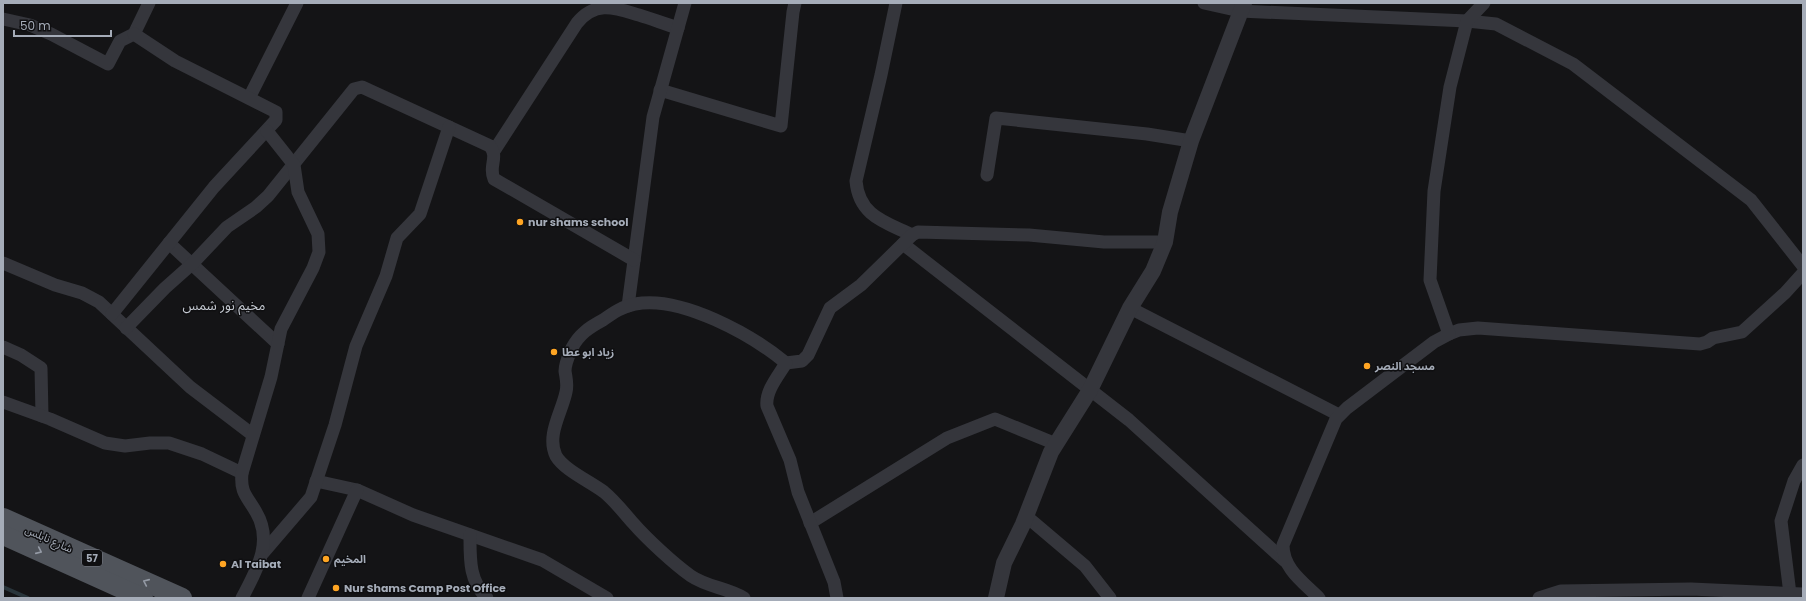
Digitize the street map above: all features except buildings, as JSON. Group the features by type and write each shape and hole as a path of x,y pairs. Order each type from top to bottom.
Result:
{"main road":[{"name":"شارع نابلس","path":"3,518 182,598"},
{"name":"شارع نابلس","path":"3,535 143,598"}],"street":[{"path":"3,19 30,25 108,64 120,41 134,34 149,3"},
{"path":"249,98 297,3"},
{"path":"628,306 650,131 685,3"},
{"path":"660,90 781,126 795,3"},
{"path":"896,3 856,181 859,197 868,211 908,239 1090,390 1129,420 1285,561 1293,573 1319,598"},
{"path":"1204,3 1242,7 1496,24 1573,64 1751,200 1803,266"},
{"path":"1449,334 1430,280 1434,191 1450,87 1467,21 1484,3"},
{"path":"996,598 1004,563 1026,516 1051,452 1090,390 1130,308 1153,271 1165,242 1170,212 1191,141 1242,7"},
{"path":"634,260 494,179 491,172 494,151 577,23 586,13 597,8 616,8 678,28"},
{"path":"112,314 214,187 276,120 276,112 175,61 134,34"},
{"path":"126,328 165,288 192,264 227,227 256,207 268,196 354,89 362,87 490,146 494,151"},
{"path":"987,175 996,118 1147,134 1191,141"},
{"path":"263,553 311,497 335,425 356,346 386,276 397,238 420,214 449,127"},
{"path":"242,598 258,568 263,553 264,542 261,523 242,489 242,473 271,377 281,329 313,268 319,252 318,234 298,192 294,165 267,131"},
{"path":"744,598 692,577 637,527 605,493 570,470 557,456 553,446 554,430 566,393 566,365 572,347 582,333 617,311 628,306 641,303 655,303 709,317 745,333 786,363 802,362 808,355 830,308 861,285 908,239 923,231 1029,234 1104,242 1165,242"},
{"path":"169,243 278,344"},
{"path":"3,264 55,285 91,296 190,387 253,435"},
{"path":"1285,561 1283,545 1332,426 1339,415 1434,342 1459,330 1478,328 1700,344 1713,338 1742,332 1803,273"},
{"path":"1130,308 1339,415"},
{"path":"3,347 21,355 40,368 42,416"},
{"path":"786,363 769,392 766,400 767,406 790,460 798,492 834,582 837,598"},
{"path":"3,402 42,416 97,440 125,446 160,442 179,445 242,473"},
{"path":"810,523 947,438 996,419 1056,444"},
{"path":"1790,594 1781,521 1794,481 1803,465"},
{"path":"316,481 357,490 413,515 542,560 608,598"},
{"path":"308,598 357,490"},
{"path":"1026,516 1084,566 1110,598"},
{"path":"470,535 472,575 480,591 487,598"},
{"path":"1539,598 1561,591 1691,589 1803,594"}],"waterway":[{"path":"3,587 28,598"}],"place":[{"name":"nur shams school","path":"520,222"},
{"name":"زياد ابو عطا","path":"554,352"},
{"name":"مسجد النصر","path":"1367,366"},
{"name":"المخيم","path":"326,559"},
{"name":"Al Taibat","path":"223,564"},
{"name":"Nur Shams Camp Post Office","path":"336,588"}],"district":[{"name":"ِمخيم نور شمس","path":"224,305"}]}
